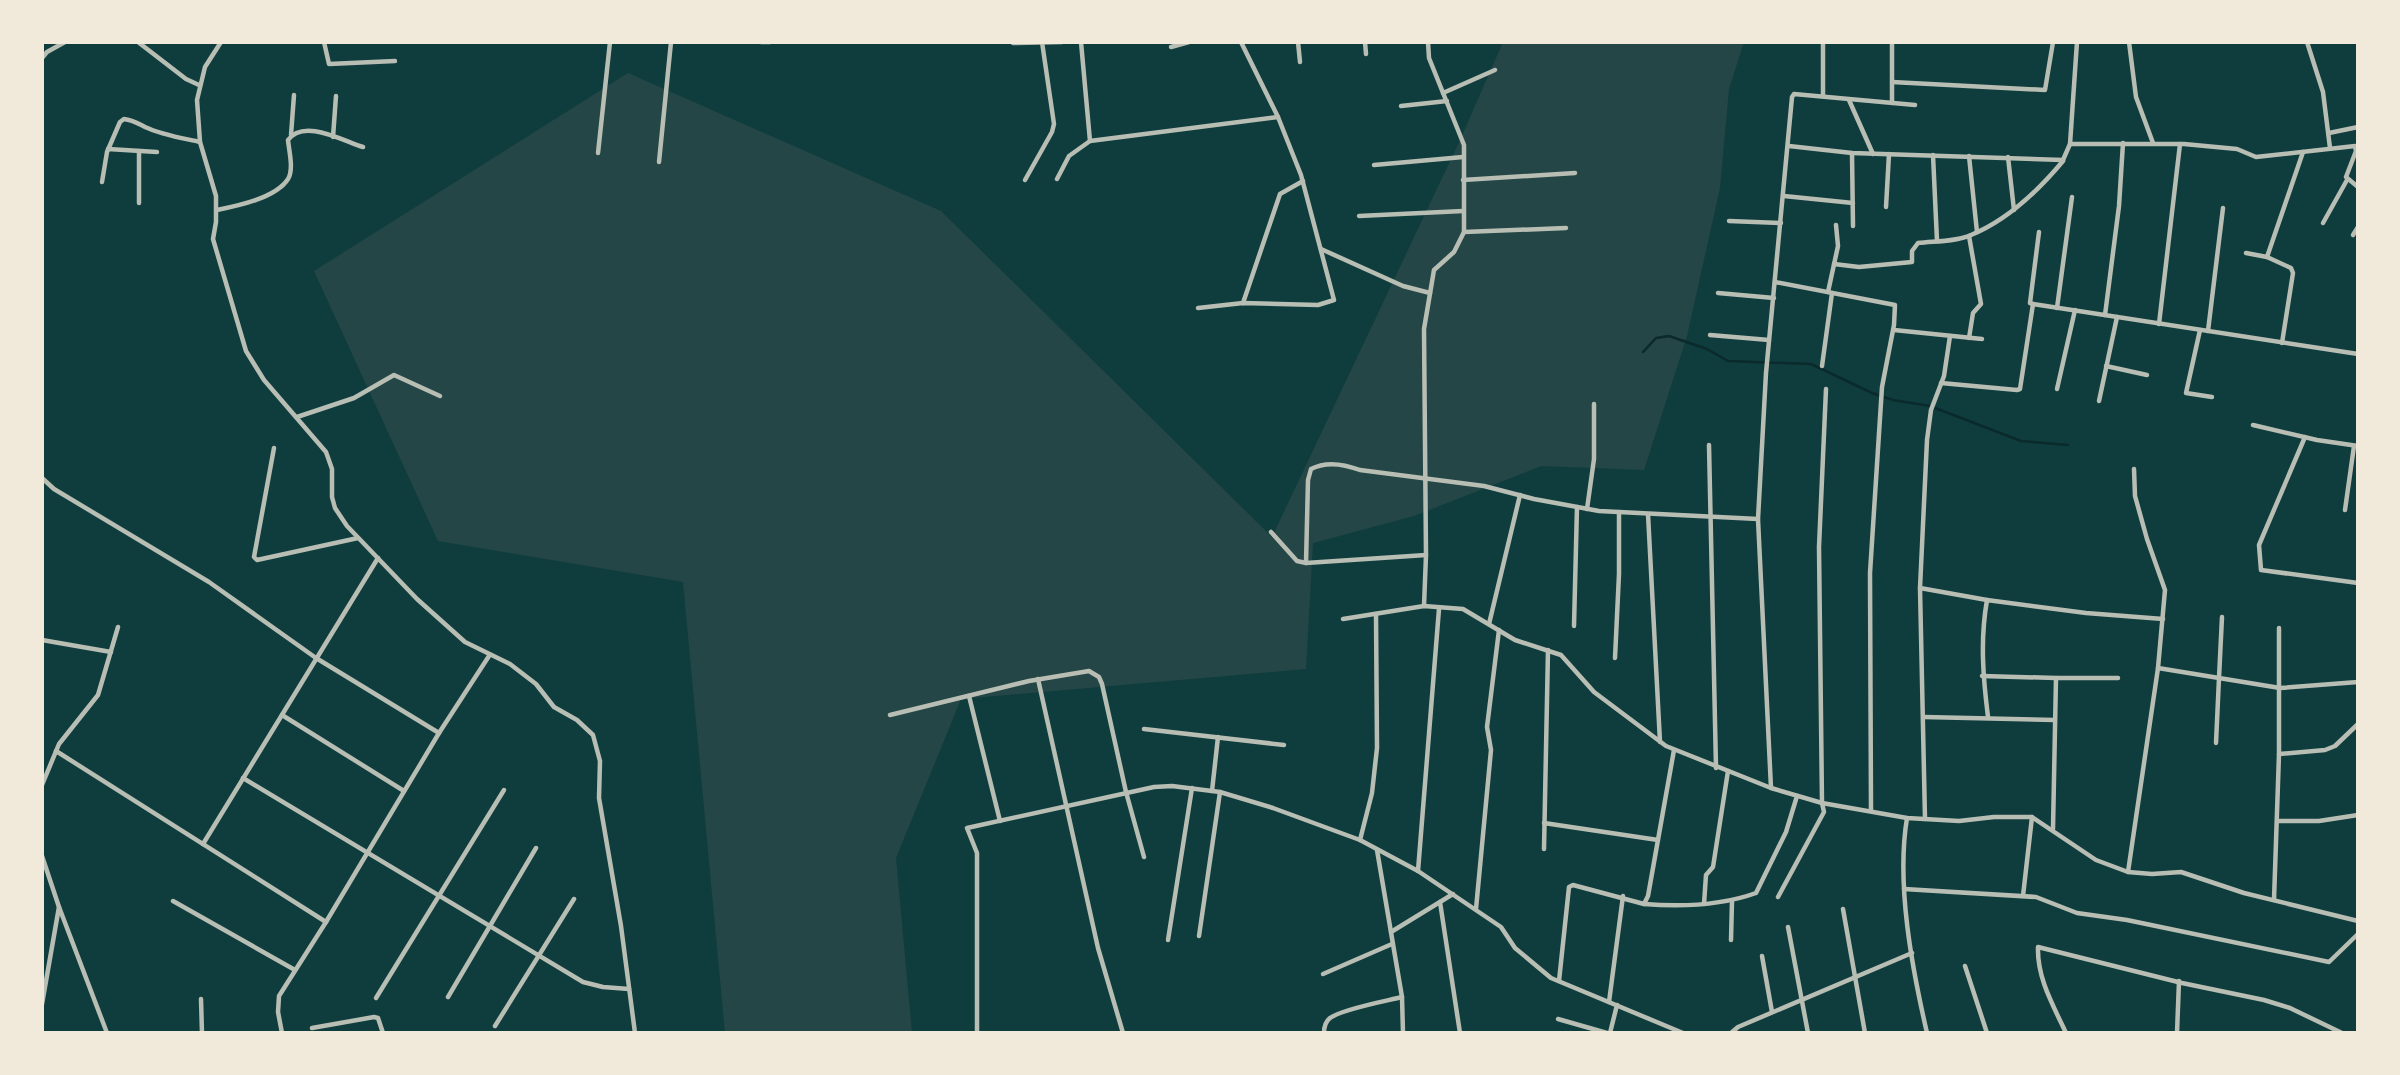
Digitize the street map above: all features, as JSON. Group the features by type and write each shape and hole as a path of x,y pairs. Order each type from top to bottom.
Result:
{"street":[{"path":"42,58 65,42"},
{"path":"138,42 186,79 199,85"},
{"path":"221,42 210,57 199,85 197,100 200,142 208,164 216,210 213,239 242,342 264,380 326,452 332,469 332,497 335,508 358,538 417,599 465,642 510,664 536,684 554,707 578,720 593,735 600,761 599,798 621,926 635,1033"},
{"path":"324,42 329,64 395,61"},
{"path":"598,153 610,42"},
{"path":"659,162 671,42"},
{"path":"761,42 770,42"},
{"path":"1025,180 1054,124 1042,42"},
{"path":"1013,43 1062,42"},
{"path":"1081,42 1090,141"},
{"path":"1171,47 1189,42"},
{"path":"1198,308 1243,303 1318,304 1334,300 1303,181 1278,117 1241,42"},
{"path":"1298,42 1300,62"},
{"path":"1365,42 1366,54"},
{"path":"1424,606 1424,329 1434,270 1454,252 1464,232 1464,145 1429,58 1428,42"},
{"path":"1823,42 1823,96"},
{"path":"1892,42 1892,103"},
{"path":"1892,82 2045,90 2048,86 2053,42"},
{"path":"1834,264 1858,267 1912,262 1912,251 1918,243 1977,233 2032,196 2063,160 2070,144 2076,42"},
{"path":"2129,42 2136,97 2153,143"},
{"path":"2307,42 2323,92 2330,148"},
{"path":"1443,93 1495,69"},
{"path":"1771,788 1758,519 1766,373 1792,97 1794,94 1915,105"},
{"path":"216,210 241,206 273,192 289,178 288,140 294,95"},
{"path":"333,137 336,96"},
{"path":"1848,99 1873,154"},
{"path":"1401,106 1447,102"},
{"path":"1057,179 1069,156 1090,141 1278,117"},
{"path":"102,182 108,149 120,122 124,119 200,142"},
{"path":"2329,133 2358,127"},
{"path":"290,136 311,130 363,147"},
{"path":"2105,315 2119,206 2123,143"},
{"path":"2070,144 2180,144 2236,149 2256,157 2355,146 2357,148 2347,180 2323,223"},
{"path":"2159,324 2180,144"},
{"path":"1788,146 1852,153 2063,160"},
{"path":"108,149 157,152"},
{"path":"139,151 139,203"},
{"path":"2267,257 2303,152"},
{"path":"1852,153 1853,226"},
{"path":"1886,207 1889,154"},
{"path":"1933,155 1937,241"},
{"path":"1969,156 1977,233"},
{"path":"1374,165 1463,157"},
{"path":"2008,157 2014,210"},
{"path":"1463,180 1575,173"},
{"path":"2347,180 2358,187"},
{"path":"1243,303 1280,194 1303,181"},
{"path":"1784,196 1853,203"},
{"path":"2057,308 2072,197"},
{"path":"2208,331 2223,208"},
{"path":"1359,216 1464,211"},
{"path":"1729,221 1781,223"},
{"path":"1822,366 1838,246 1836,225"},
{"path":"2353,235 2358,227"},
{"path":"1464,232 1566,228"},
{"path":"2039,232 2030,303 2358,354"},
{"path":"1969,236 1981,304 1973,313 1969,338"},
{"path":"1320,249 1403,286 1430,293"},
{"path":"2246,253 2267,257 2291,268 2293,273 2282,343"},
{"path":"1775,282 1895,305 1894,330 1882,387 1870,573 1871,811"},
{"path":"1718,293 1774,298"},
{"path":"1941,383 2017,390 2020,388 2033,304"},
{"path":"2057,389 2075,310"},
{"path":"2099,401 2117,317"},
{"path":"1894,330 1982,339"},
{"path":"2200,330 2186,393 2212,397"},
{"path":"1710,335 1769,340"},
{"path":"1925,819 1920,588 1927,440 1931,410 1941,383 1950,336"},
{"path":"2106,366 2147,375"},
{"path":"296,417 354,398 394,375 440,396"},
{"path":"1777,897 1824,812 1819,547 1826,389"},
{"path":"1587,509 1594,459 1594,404"},
{"path":"2253,425 2356,446 2345,510"},
{"path":"2305,437 2259,545 2261,570 2358,583"},
{"path":"1709,445 1716,768"},
{"path":"274,448 254,557 257,559 358,538"},
{"path":"1306,563 1308,480 1311,469 1316,466 1345,465 1360,470 1484,485 1587,509 1758,519"},
{"path":"2128,872 2158,668 2165,590 2135,496 2134,469"},
{"path":"42,478 54,489 209,582 316,658 439,733"},
{"path":"1489,624 1520,495"},
{"path":"1574,626 1577,507"},
{"path":"1615,658 1619,512"},
{"path":"1648,514 1660,742"},
{"path":"1270,532 1297,561 1306,563 1426,555"},
{"path":"203,844 378,558"},
{"path":"1920,588 2086,613 2163,619"},
{"path":"1987,600 1982,627 1982,676 1987,717"},
{"path":"1343,619 1424,606 1463,609 1516,640 1560,655 1594,692 1660,742 1716,768 1771,788 1822,803 1907,818 1959,821 2032,817 2096,860 2128,872 2181,872 2274,900 2358,921"},
{"path":"1418,871 1438,609"},
{"path":"1360,840 1372,793 1377,748 1376,614"},
{"path":"2216,743 2222,617"},
{"path":"42,785 59,744 98,695 118,626"},
{"path":"2274,900 2278,821 2279,628"},
{"path":"1476,909 1491,750 1487,727 1499,630"},
{"path":"42,640 111,652"},
{"path":"1544,849 1548,650"},
{"path":"282,1033 278,1012 279,996 489,656"},
{"path":"2158,668 2280,688 2358,682"},
{"path":"890,716 1038,679 1089,671 1098,677 1144,857"},
{"path":"1982,676 2118,678"},
{"path":"2053,830 2056,678"},
{"path":"1038,679 1098,948 1123,1033"},
{"path":"969,696 1000,821"},
{"path":"282,715 404,791"},
{"path":"1924,717 2055,720"},
{"path":"2279,754 2325,750 2335,746 2358,724"},
{"path":"1144,729 1284,745"},
{"path":"1212,791 1218,737"},
{"path":"1644,904 1648,896 1674,750"},
{"path":"56,751 326,922"},
{"path":"1704,904 1706,875 1713,867 1728,771"},
{"path":"243,778 583,982 629,989"},
{"path":"977,1033 976,852 967,828 1154,787 1220,792 1360,840 1418,871 1501,927 1515,948 1551,978 1683,1033"},
{"path":"1168,940 1192,788"},
{"path":"376,998 504,790"},
{"path":"1199,936 1220,792"},
{"path":"1559,981 1569,887 1573,885 1644,904 1674,906 1732,901 1756,893 1786,832 1797,795"},
{"path":"2278,821 2319,821 2358,816"},
{"path":"2023,896 2032,817"},
{"path":"1907,818 1903,842 1904,889 1912,953 1927,1033"},
{"path":"1544,823 1658,840"},
{"path":"448,997 536,848"},
{"path":"1376,849 1402,997 1403,1033"},
{"path":"42,856 107,1033"},
{"path":"1904,889 2036,897 2077,913 2127,920 2329,962 2358,934"},
{"path":"1391,932 1453,894"},
{"path":"1609,1002 1623,897"},
{"path":"495,1026 574,900"},
{"path":"173,901 295,970"},
{"path":"1731,940 1732,901"},
{"path":"1440,902 1460,1033"},
{"path":"42,1004 59,907"},
{"path":"1843,909 1865,1033"},
{"path":"1788,927 1808,1033"},
{"path":"1323,974 1393,944"},
{"path":"2066,1033 2047,994 2038,961 2038,947 2264,1000 2290,1008 2342,1033"},
{"path":"1731,1033 1738,1027 1912,953"},
{"path":"1762,956 1772,1012"},
{"path":"1965,966 1987,1033"},
{"path":"2177,1033 2179,981"},
{"path":"1324,1033 1329,1019 1339,1014 1402,997"},
{"path":"201,999 202,1033"},
{"path":"1558,1019 1609,1033 1616,1005"},
{"path":"312,1028 374,1017 381,1023 383,1033"}],"shaded area":[{"path":"1503,42 1744,42 1729,89 1720,188 1687,336 1644,470 1541,466 1414,516 1313,543 1306,669 961,699 896,858 912,1033 725,1033 683,582 438,541 314,271 628,73 941,211 1272,537 1461,138"}],"waterway":[{"path":"1643,352 1656,338 1669,336 1707,349 1728,361 1811,364 1872,393 1893,400 1930,406 2021,441 2068,445"}]}
